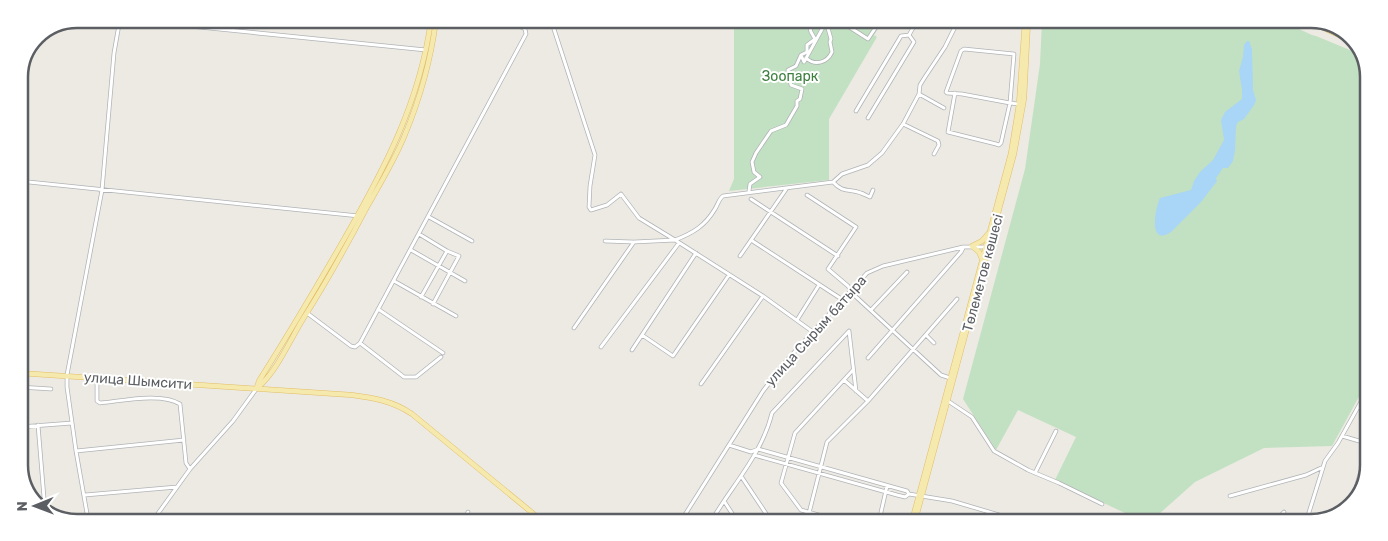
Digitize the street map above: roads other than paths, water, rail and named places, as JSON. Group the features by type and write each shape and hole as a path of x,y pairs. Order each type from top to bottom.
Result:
{"main road":[{"path":"430,50 431,28"},
{"path":"257,388 263,383 274,367 307,313 360,216 394,146 411,104 430,50 434,28"},
{"name":"Төлеметов көшесі","path":"915,514 982,260 988,247 990,232 1011,153 1019,104 1025,28"},
{"name":"Төлеметов көшесі","path":"933,448 948,402 988,247 1010,171 1020,125 1026,75 1026,28"},
{"path":"257,388 259,381 360,216"},
{"path":"982,260 979,252 972,246 982,241 990,232"},
{"name":"улица Шымсити","path":"28,373 257,388 374,398 393,404 412,414 534,514"}],"street":[{"path":"87,514 76,451 67,375 102,190 114,53 118,28"},
{"path":"210,28 430,50"},
{"path":"307,313 351,346 355,347 360,343 526,34 523,28"},
{"path":"554,28 595,154 590,186 589,207 591,210 602,208 621,194 639,218 763,296 813,332"},
{"path":"749,191 750,184 760,177 754,172 752,162 756,153 771,131 786,125 800,98 802,89 791,86 788,70 796,66 801,55 807,52 807,45 815,38 810,28"},
{"path":"801,55 804,62 821,28"},
{"path":"806,58 812,63 818,63 830,57 832,52 830,42 832,39 827,28"},
{"path":"851,28 868,39 875,28"},
{"path":"909,35 914,28"},
{"path":"605,241 675,240 691,233 706,223 723,196 749,191 833,182 842,174 868,165 882,153 903,124 920,94 920,85 945,47 954,28"},
{"path":"856,111 901,36 909,35"},
{"path":"868,118 914,42 909,35"},
{"path":"1019,104 946,92 961,51 964,49 1023,54"},
{"path":"955,93 948,132 996,144 1001,143 1010,103 1014,54"},
{"path":"920,94 944,108"},
{"path":"903,124 938,141 939,145 934,154"},
{"path":"28,182 360,216"},
{"path":"833,182 844,191 860,192 867,196 871,195 873,190"},
{"path":"740,256 787,187"},
{"path":"808,195 856,227 828,269 848,286 854,296 913,350 941,375 950,378"},
{"path":"751,198 838,256"},
{"path":"429,216 472,241"},
{"path":"419,234 459,256 433,304"},
{"path":"750,240 843,300"},
{"path":"574,328 634,242"},
{"path":"601,347 679,243"},
{"path":"868,358 964,247"},
{"name":"улица Сырым батыра","path":"685,514 763,391 787,360 867,273 878,268 964,247 988,247"},
{"path":"411,250 465,281"},
{"path":"421,297 447,251"},
{"path":"632,350 696,254"},
{"path":"871,310 907,272"},
{"path":"642,335 673,356 729,275"},
{"path":"394,281 456,316"},
{"path":"797,320 820,286"},
{"path":"701,384 763,296"},
{"path":"809,513 828,442 868,401 957,299"},
{"path":"360,343 404,378 416,377 442,355 378,309"},
{"path":"716,514 758,449 768,431 772,413 849,330 856,390"},
{"path":"926,335 934,343"},
{"path":"813,514 800,509 781,483 786,465 795,433 853,370"},
{"path":"97,378 96,397 100,403 153,398 180,404 186,463 190,469"},
{"path":"844,380 868,401"},
{"path":"28,388 52,389"},
{"path":"158,514 190,469 233,421 257,388"},
{"path":"948,402 972,417 994,451 1035,473 1102,504"},
{"path":"1308,514 1327,456 1342,436 1360,404"},
{"path":"28,426 72,423"},
{"path":"38,425 43,481"},
{"path":"1035,473 1056,431"},
{"path":"1342,436 1360,441"},
{"path":"76,451 184,440"},
{"path":"729,445 751,452 754,456 885,492 905,497 909,494"},
{"path":"751,452 758,449 906,491 909,494 952,501 996,514"},
{"path":"1230,496 1308,474 1322,468"},
{"path":"741,476 766,514"},
{"path":"880,514 887,486"},
{"path":"85,495 177,487"},
{"path":"724,501 732,514"}],"water":[{"path":"1249,41 1252,49 1253,90 1256,100 1244,119 1238,122 1236,126 1233,161 1228,168 1223,168 1216,178 1217,181 1201,202 1171,232 1159,235 1156,231 1155,218 1160,198 1191,190 1194,181 1200,172 1213,160 1224,140 1221,120 1225,112 1242,99 1239,71 1244,45"}],"park label":[{"name":"Зоопарк","path":"790,76"}]}
